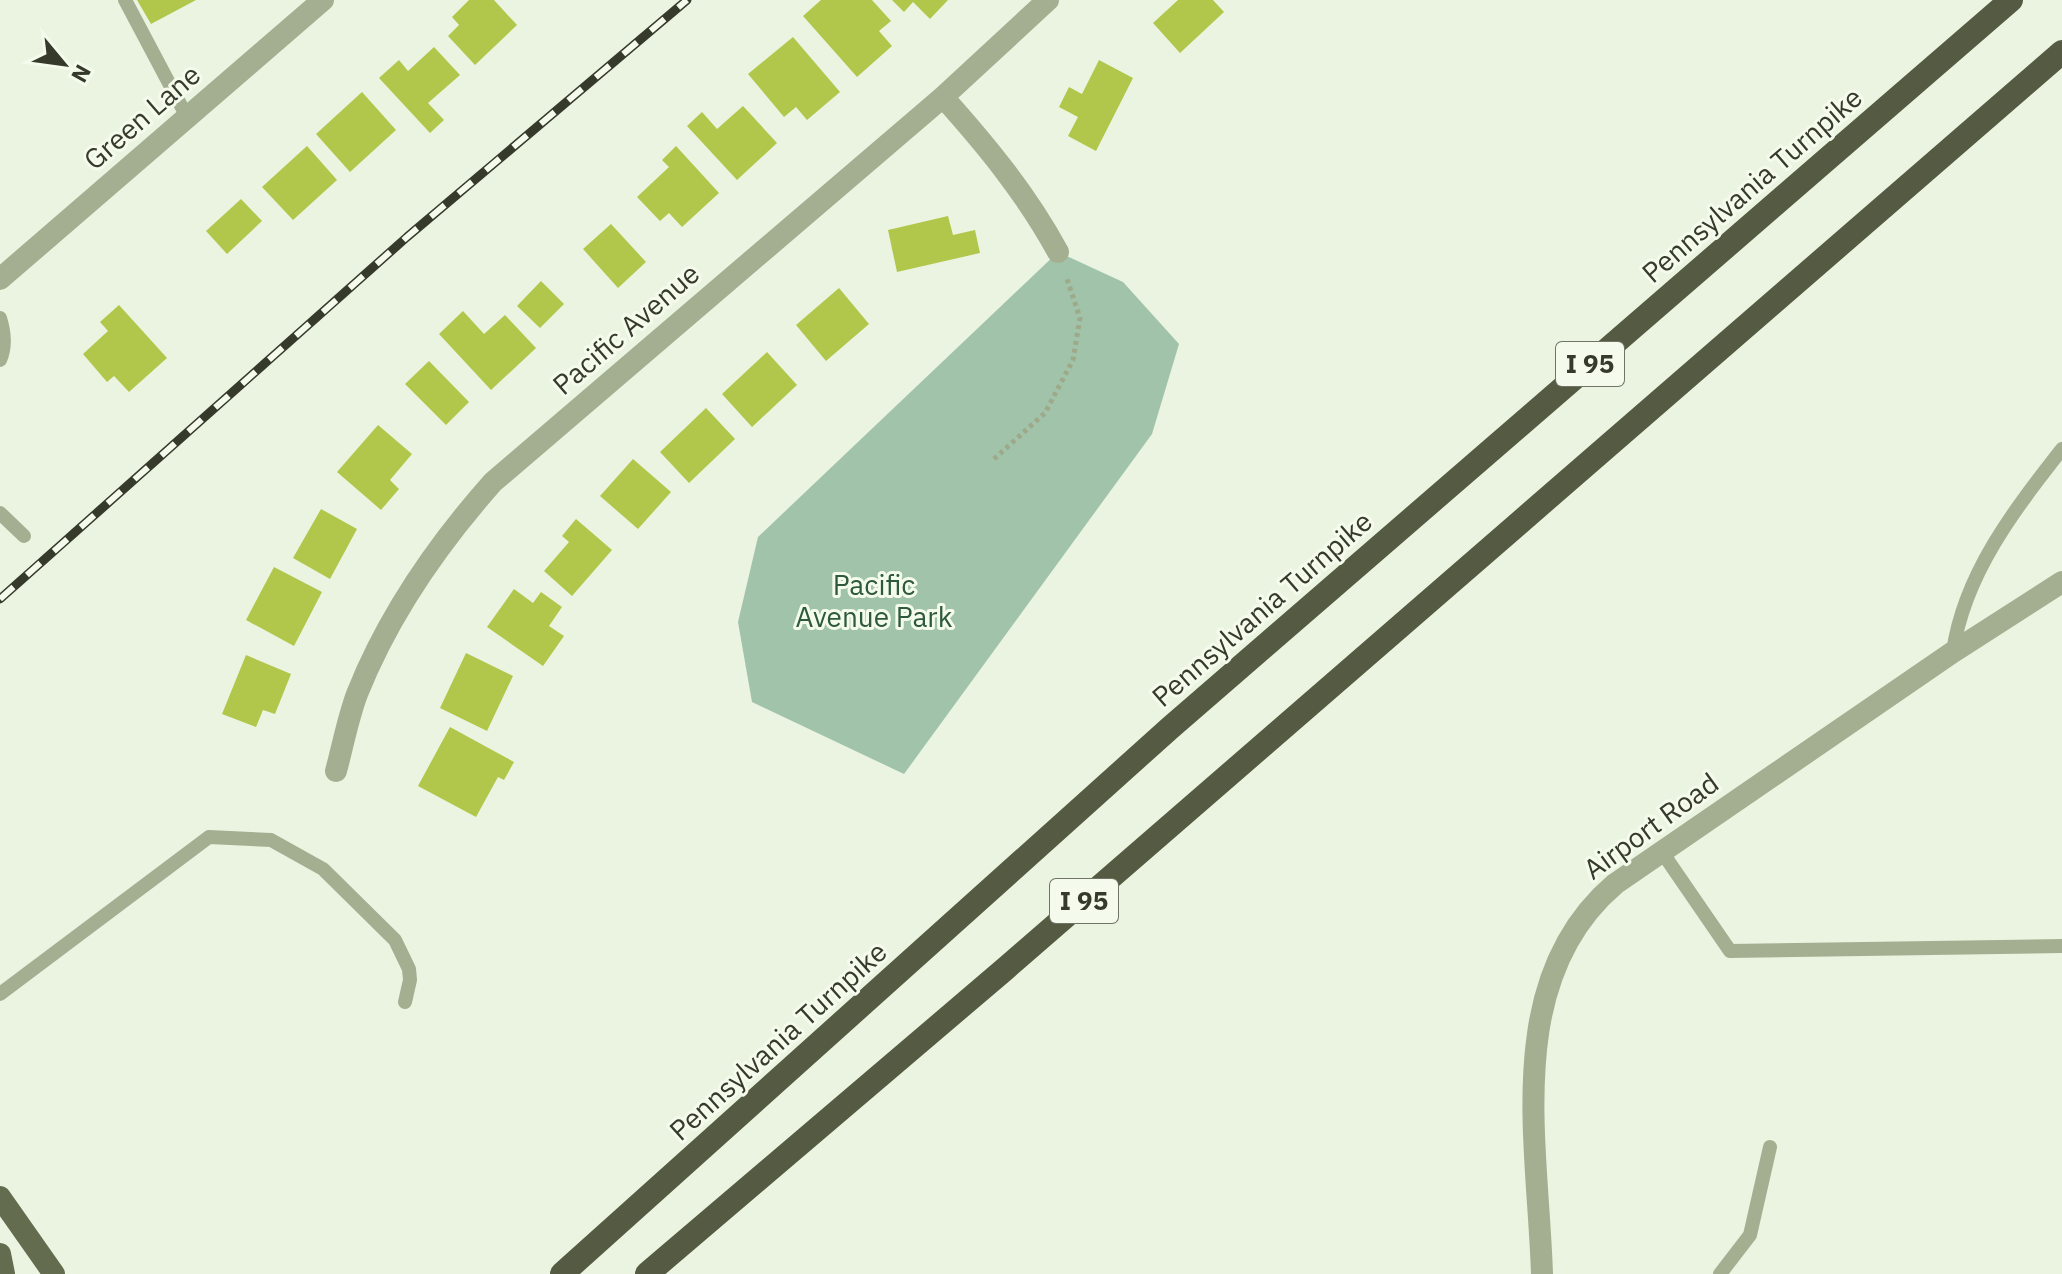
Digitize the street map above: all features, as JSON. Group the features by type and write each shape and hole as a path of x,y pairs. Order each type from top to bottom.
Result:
{"highway":[{"name":"Pennsylvania Turnpike","path":"562,1274 1170,728 2011,0"},
{"name":"I 95","path":"647,1274 1029,949 2062,52"},
{"path":"0,1197 54,1274"},
{"path":"0,1254 4,1274"}],"street":[{"name":"Green Lane","path":"0,279 323,0"},
{"name":"Pacific Avenue","path":"336,771 356,697 378,646 461,518 493,482 943,97 1048,0"},
{"path":"943,97 985,144 1037,214 1058,252"},
{"name":"Airport Road","path":"1542,1274 1533,1100 1537,1036 1546,989 1556,960 1578,922 1598,898 1662,852 1953,652 2062,582"}],"lane":[{"path":"125,0 187,117"},
{"path":"0,318 4,335 0,360"},
{"path":"1953,652 1957,624 1981,565 2031,489 2062,449"},
{"path":"0,513 24,536"},
{"path":"0,994 209,837 271,840 323,869 395,940 409,969 405,1002"},
{"path":"1662,852 1730,951 2062,946"},
{"path":"1720,1274 1750,1235 1770,1147"}],"path":[{"path":"994,459 1045,413 1073,360 1080,318 1058,252"}],"green space":[{"name":"Pacific Avenue Park","path":"1058,252 1123,282 1179,344 1152,434 904,774 752,702 738,622 758,537"}],"building":[{"path":"137,0 196,0 151,24"},
{"path":"469,0 494,0 517,25 475,65 448,36 459,25 452,17"},
{"path":"821,0 872,0 891,21 879,31 892,46 857,77 803,16"},
{"path":"892,0 948,0 930,19 913,2 904,12"},
{"path":"1178,0 1213,0 1224,12 1180,53 1153,23"},
{"path":"793,37 840,92 807,120 796,107 784,117 748,74"},
{"path":"434,47 460,75 428,103 444,120 430,133 379,78 399,60 408,71"},
{"path":"1099,60 1133,78 1096,151 1068,136 1078,117 1059,107 1069,87 1082,94"},
{"path":"362,92 396,130 350,172 316,134"},
{"path":"743,106 777,143 737,180 687,126 702,112 717,129"},
{"path":"307,146 337,180 293,220 262,187"},
{"path":"676,146 719,193 682,227 669,213 660,221 637,197 669,167 662,160"},
{"path":"241,199 262,221 227,254 206,231"},
{"path":"948,216 953,235 975,230 980,253 897,272 888,230"},
{"path":"611,224 646,262 618,288 583,249"},
{"path":"541,281 564,304 540,328 517,306"},
{"path":"839,288 869,324 826,361 796,325"},
{"path":"119,305 167,358 129,392 114,376 107,382 83,354 108,331 100,322"},
{"path":"463,311 484,334 505,315 536,348 491,390 439,334"},
{"path":"767,352 797,385 752,427 722,394"},
{"path":"429,361 469,402 446,425 405,384"},
{"path":"706,408 735,439 689,483 660,452"},
{"path":"378,425 412,454 390,480 399,489 381,510 337,472"},
{"path":"633,459 671,492 638,529 600,496"},
{"path":"321,509 357,529 330,579 293,558"},
{"path":"576,519 612,550 572,596 544,571 569,542 562,536"},
{"path":"274,567 322,592 294,646 246,620"},
{"path":"514,589 533,603 541,592 562,607 549,626 564,636 543,666 487,627"},
{"path":"466,653 513,676 487,731 440,708"},
{"path":"246,655 291,674 275,714 263,710 256,727 222,714"},
{"path":"450,727 514,762 504,780 498,777 476,817 418,786"}],"railway":[{"path":"0,599 407,237 687,0"}]}
